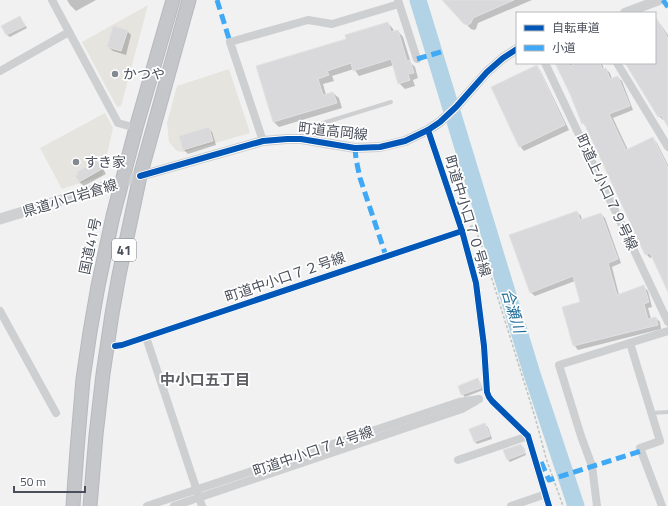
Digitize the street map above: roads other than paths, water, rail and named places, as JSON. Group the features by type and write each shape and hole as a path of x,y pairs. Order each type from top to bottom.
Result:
{"highway":[{"name":"国道41号","path":"73,506 81,403 90,332 103,262 113,216 136,128 173,0"},
{"name":"41","path":"90,506 96,435 108,334 119,275 140,176 189,0"}],"main road":[{"name":"県道小口岩倉線","path":"0,219 140,176"}],"street":[{"path":"52,0 118,123 136,128"},
{"path":"627,12 657,0"},
{"path":"263,141 230,42 308,20 332,24 398,2 417,59"},
{"path":"0,70 69,32"},
{"name":"町道高岡線","path":"140,176 263,141 301,139 355,148 380,147 405,141 428,130 440,122 487,72 503,58 516,50"},
{"name":"町道上小口７９号線","path":"545,64 668,322"},
{"path":"618,64 668,147"},
{"name":"町道中小口７０号線","path":"428,130 462,231 476,283 488,394"},
{"name":"町道中小口７２号線","path":"115,346 122,345 462,231"},
{"path":"0,311 56,413"},
{"path":"597,506 592,466 559,365 668,331"},
{"path":"146,337 202,506"},
{"path":"630,343 660,441 640,448 662,506"},
{"path":"488,394 492,402 528,436 549,506"},
{"name":"町道中小口７４号線","path":"147,506 198,494 459,402 479,400 488,394"},
{"path":"458,460 528,436"},
{"name":"町道中小口７４号線","path":"174,506 198,494"},
{"path":"511,506 546,494"}],"lane":[{"path":"314,141 318,130 323,123 391,102"},
{"path":"651,412 668,412"}],"waterway":[{"name":"合瀬川","path":"418,0 532,374 576,506"}],"place":[{"name":"かつや","path":"115,74"},
{"name":"すき家","path":"76,162"}],"district":[{"name":"中小口五丁目","path":"205,380"}]}
